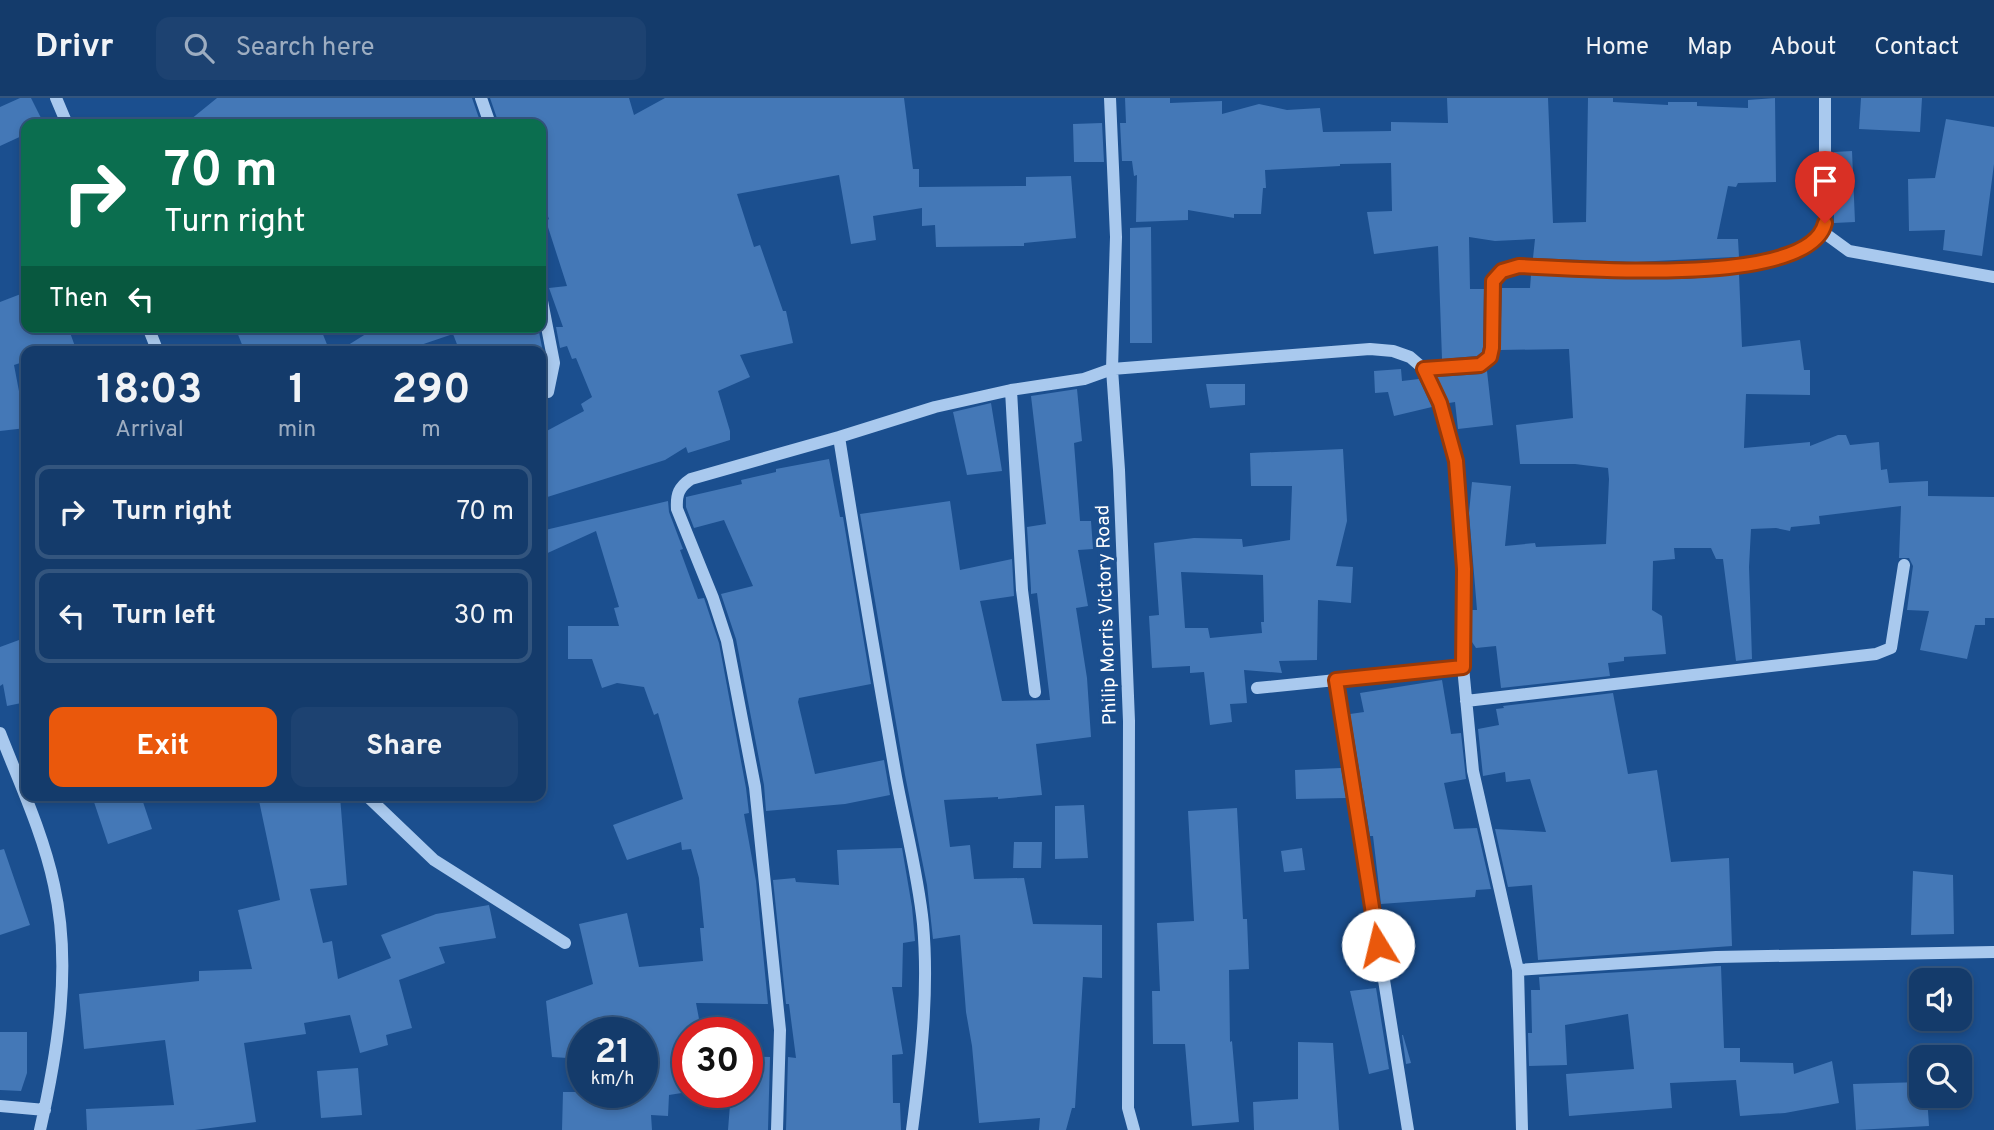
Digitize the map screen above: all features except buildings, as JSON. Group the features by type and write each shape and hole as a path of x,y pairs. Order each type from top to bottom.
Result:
{"street":[{"path":"56,98 65,119"},
{"path":"481,98 488,119"},
{"name":"Philip Morris Victory Road","path":"1110,98 1116,237 1112,369 1119,470 1129,721 1128,1108 1134,1130"},
{"path":"1424,369 1480,365 1490,357 1493,281 1502,271 1519,266 1672,272 1759,263 1798,251 1816,240 1823,232 1825,223 1825,98"},
{"path":"1823,232 1849,251 1994,277"},
{"path":"546,322 554,363 548,392"},
{"path":"777,1130 779,1018 755,787 727,641 713,598 677,509 676,497 681,485 691,479 935,407 1011,390 1070,381 1112,369 1370,349 1393,351 1410,357 1424,369 1440,403 1456,461 1464,569 1463,667 1466,701 1473,771 1518,970 1522,1130"},
{"path":"1011,390 1022,590 1035,692"},
{"path":"839,437 923,924 923,1026 912,1130"},
{"path":"1466,701 1876,654 1891,648 1904,565"},
{"path":"1257,688 1463,667"},
{"path":"1336,680 1408,1130"},
{"path":"0,733 21,788"},
{"path":"26,801 54,885 62,934 60,1018 40,1130"},
{"path":"373,801 434,860 565,943"},
{"path":"1518,970 1716,957 1994,952"},
{"path":"0,1106 45,1110"}],"route":[{"path":"1378,945 1336,680 1463,667 1464,569 1456,461 1440,403 1424,369 1480,365 1490,357 1493,281 1502,271 1519,266 1672,272 1759,263 1798,251 1816,240 1823,232 1825,223"}]}
